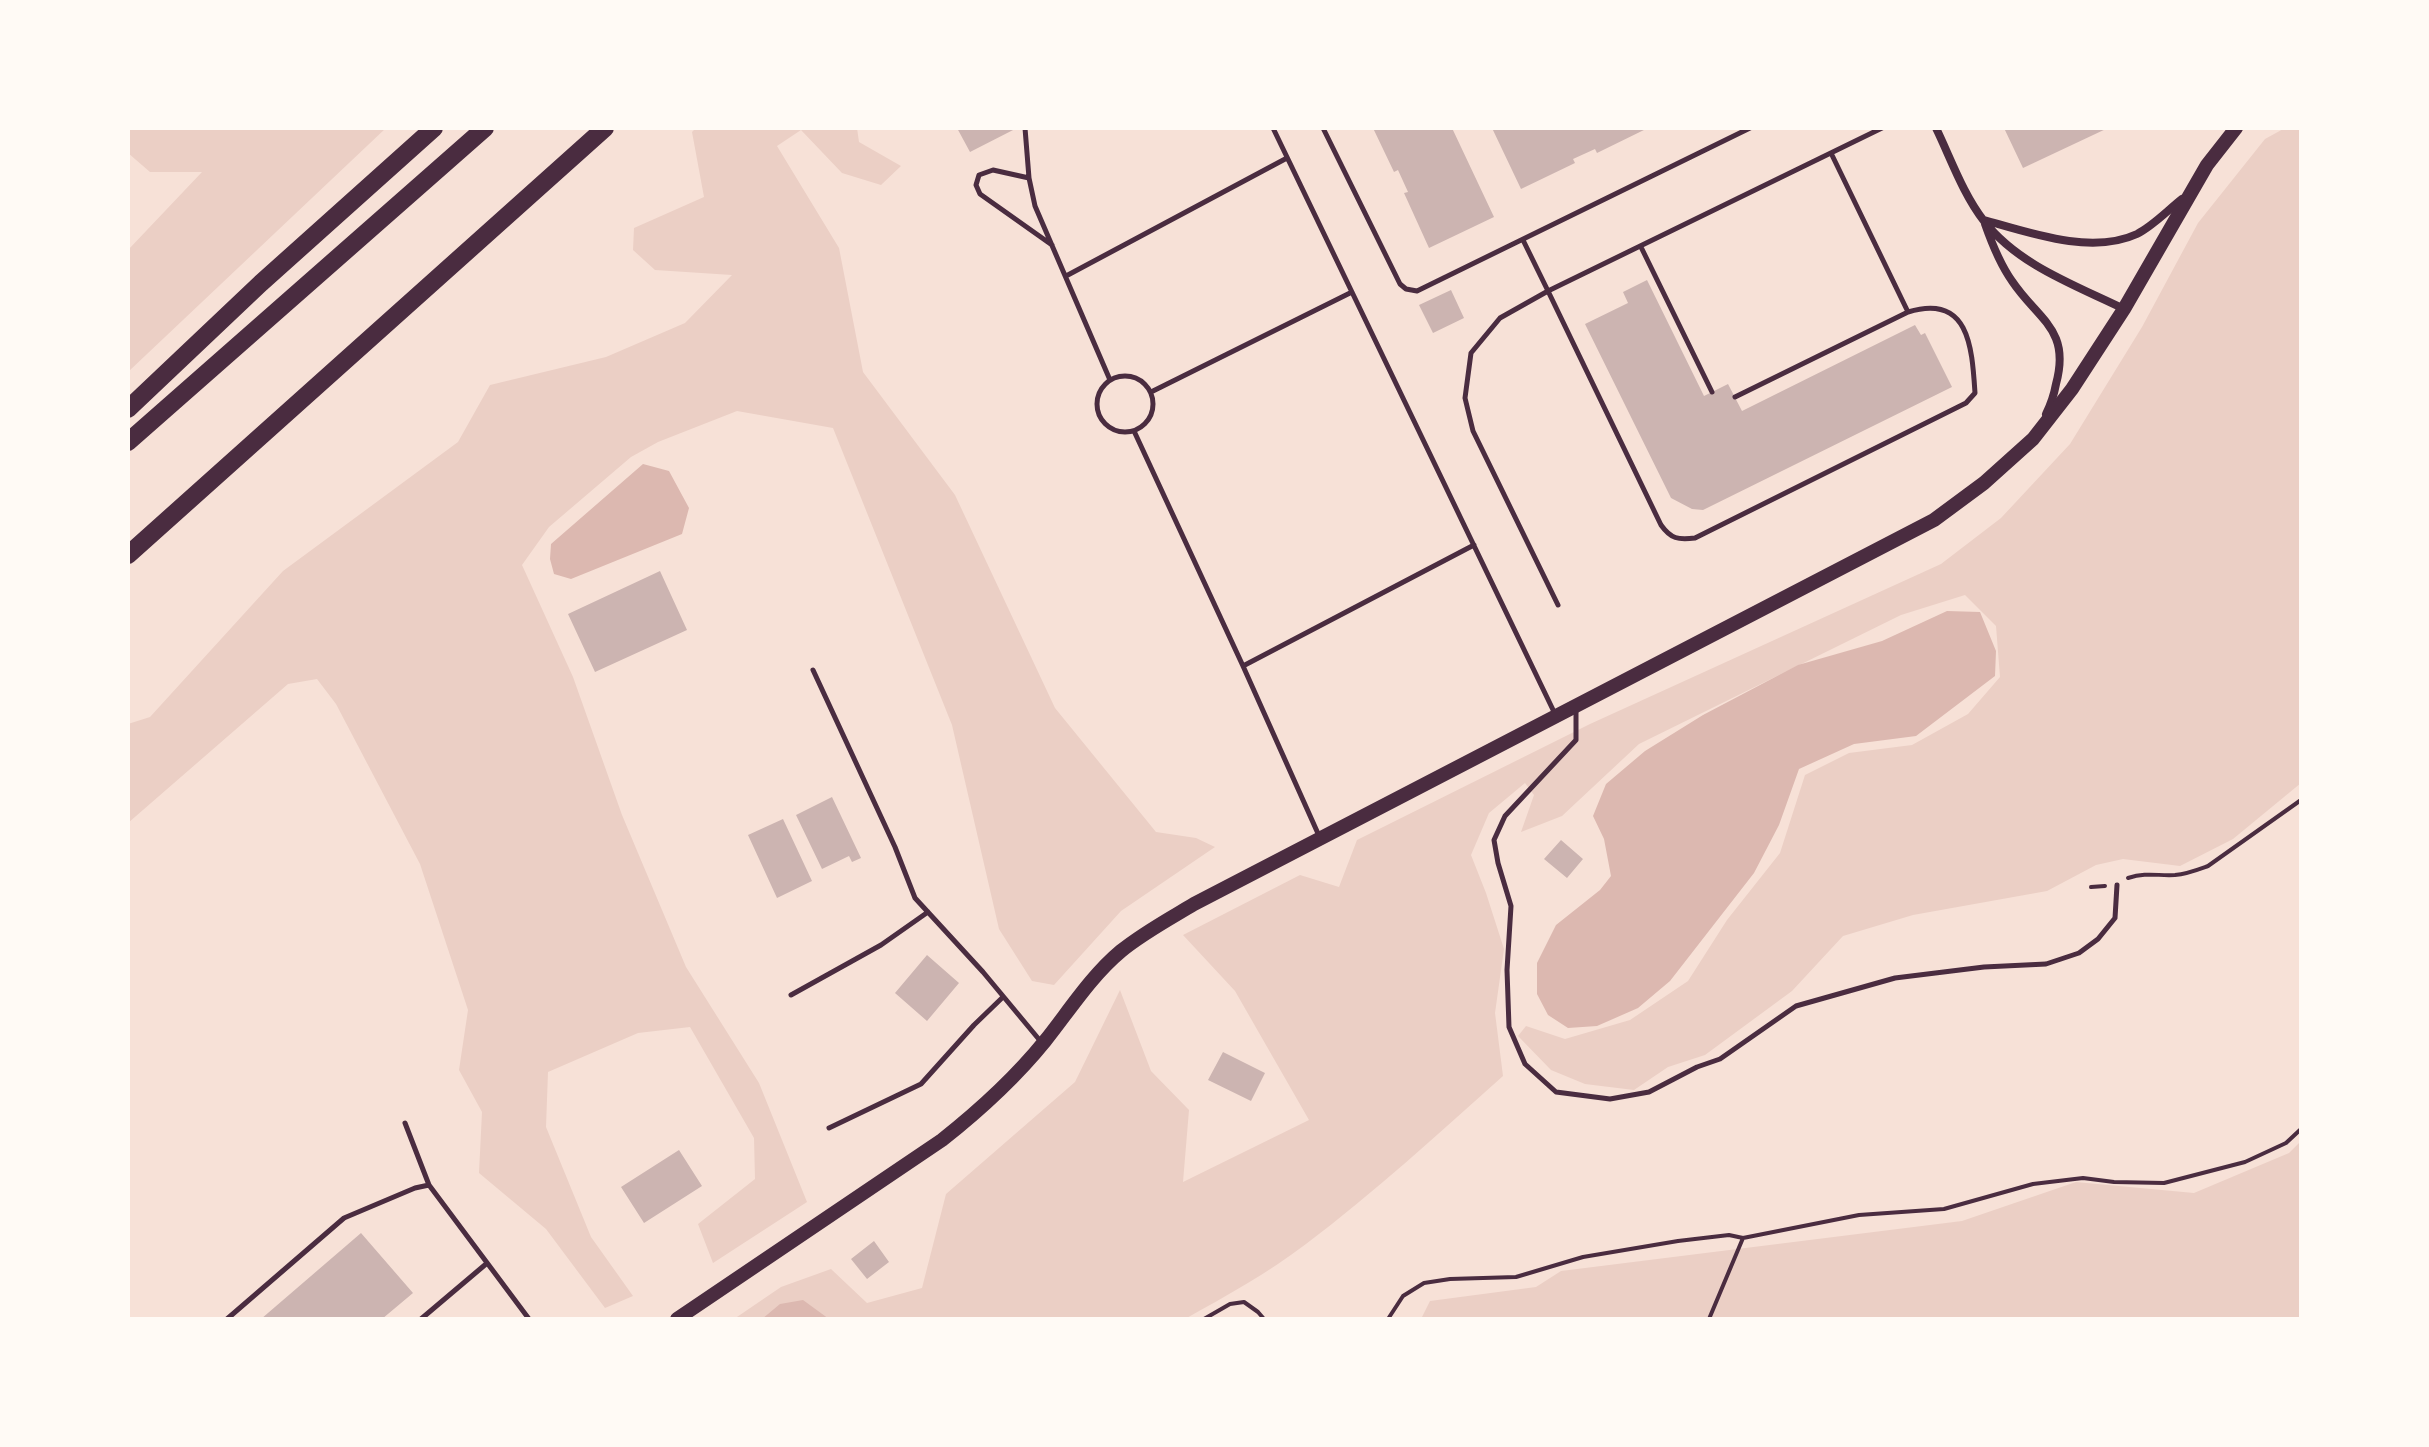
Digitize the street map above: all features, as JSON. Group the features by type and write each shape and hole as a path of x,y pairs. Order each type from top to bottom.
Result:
{"highway":[{"path":"128,409 261,283 434,128"},
{"path":"128,442 485,128"},
{"path":"128,555 605,128"}],"main road":[{"path":"677,1319 942,1140 997,1094 1043,1044 1096,976 1149,930 1934,520 1984,483 2033,439 2072,389 2124,309 2207,165 2236,128"}],"street":[{"path":"1936,128 2012,282 2056,336 2061,368 2051,405 2033,439"},
{"path":"1983,220 2045,236 2088,243 2111,243 2140,233 2189,194"},
{"path":"1983,220 2003,242 2031,263 2124,309"}],"lane":[{"path":"1025,128 1035,206 1110,380"},
{"path":"1273,128 1557,717"},
{"path":"1323,128 1400,284 1417,291 1750,128"},
{"path":"1558,605 1473,431 1465,398 1471,353 1500,318 1548,291 1882,128"},
{"path":"1831,153 1908,312"},
{"path":"1066,276 1287,158"},
{"path":"1029,178 993,170 979,175 976,185 980,194 1053,245"},
{"path":"1523,240 1661,525 1668,535 1678,540 1695,538 1966,403 1975,393 1970,343 1962,326 1950,312 1936,307 1908,312 1735,397"},
{"path":"1641,247 1712,392"},
{"path":"1151,392 1352,292"},
{"path":"1129,376 1151,392 1152,411 1142,426 1134,431 1116,431 1101,420 1097,412 1098,393 1110,380 1129,376"},
{"path":"1134,431 1320,839"},
{"path":"1243,666 1474,545"},
{"path":"813,670 889,834 915,898 1043,1044"},
{"path":"1576,707 1576,740 1505,816 1494,840 1511,906 1507,970 1509,1027 1525,1064 1556,1092 1610,1099 1649,1092 1697,1067 1720,1059 1796,1006 1895,978 1984,967 2046,964 2079,953 2098,939 2115,918 2117,885"},
{"path":"791,995 881,945 928,912"},
{"path":"829,1128 921,1084 1003,997"},
{"path":"405,1123 429,1185 529,1319"},
{"path":"227,1319 344,1218 429,1185"},
{"path":"421,1319 486,1264"}],"path":[{"path":"2091,887 2117,885 2129,877 2150,873 2181,874 2208,866 2301,800"},
{"path":"1388,1319 1403,1296 1424,1283 1516,1277 1583,1257 1678,1241 1729,1235 1743,1238 1859,1215 1944,1209 2033,1184 2083,1178 2164,1183 2245,1162 2286,1143 2301,1129"},
{"path":"1709,1319 1743,1238"},
{"path":"1204,1319 1230,1304 1244,1302 1264,1319"}],"shaded area":[{"path":"128,128 386,128 128,372 128,250 202,172 150,172 128,153"},
{"path":"696,128 857,128 859,142 901,166 881,185 842,173 801,130 777,146 839,248 863,372 955,495 1055,708 1156,832 1196,838 1215,847 1121,911 1054,985 1032,981 999,929 952,725 833,428 737,411 658,442 631,457 549,527 522,565 573,677 622,815 686,967 759,1083 807,1202 713,1263 698,1224 755,1179 754,1138 690,1027 638,1033 548,1072 546,1127 591,1237 633,1296 605,1308 546,1229 479,1173 482,1112 459,1070 468,1010 420,864 336,704 317,679 288,684 128,823 128,724 150,717 283,571 458,442 490,385 606,357 685,323 732,275 655,270 633,250 634,228 704,197 692,132"},
{"path":"2285,128 2301,128 2301,783 2233,839 2180,866 2123,859 2096,865 2047,891 1913,915 1843,936 1792,991 1705,1055 1668,1067 1634,1090 1585,1084 1551,1070 1518,1036 1526,1026 1565,1039 1630,1020 1688,981 1727,920 1780,853 1805,775 1849,753 1912,745 1968,714 2000,677 1996,626 1965,595 1901,615 1639,744 1562,816 1521,832 1534,795 1525,783 1489,813 1471,855 1504,949 1495,1013 1503,1076 1357,1204 1292,1255 1247,1284 1185,1319 734,1319 781,1287 831,1269 867,1303 922,1288 946,1194 1075,1082 1120,990 1151,1071 1189,1110 1183,1182 1309,1120 1235,991 1183,935 1300,875 1339,887 1357,840 1590,724 1941,564 2001,518 2070,444 2142,327 2198,223 2265,139"},
{"path":"643,464 669,471 689,508 682,534 571,579 554,574 550,559 551,544"},
{"path":"1947,611 1980,612 1996,651 1995,676 1916,736 1854,744 1799,769 1779,825 1754,873 1670,981 1638,1008 1597,1026 1568,1028 1548,1015 1537,994 1537,963 1556,925 1600,890 1611,876 1604,839 1593,816 1606,784 1645,751 1703,715 1798,665 1882,641"},
{"path":"2301,1141 2301,1319 1421,1319 1430,1301 1536,1287 1561,1271 1962,1221 2076,1182 2194,1193 2289,1153"},
{"path":"803,1300 829,1319 762,1319 780,1304"}],"building":[{"path":"957,128 1017,128 970,152"},
{"path":"1373,128 1452,128 1494,217 1429,248 1404,193 1408,192 1398,170 1394,172"},
{"path":"1492,128 1648,128 1597,153 1595,149 1573,159 1575,163 1521,189"},
{"path":"2004,128 2108,128 2023,168"},
{"path":"1647,280 1704,396 1728,384 1742,411 1915,325 1921,335 1925,333 1952,387 1703,510 1692,509 1671,498 1585,324 1628,303 1623,292"},
{"path":"1451,290 1464,318 1433,333 1419,305"},
{"path":"660,571 687,630 595,672 568,614"},
{"path":"832,797 861,858 852,862 849,856 822,869 796,815"},
{"path":"783,819 812,881 777,898 748,835"},
{"path":"1561,840 1583,859 1567,878 1544,859"},
{"path":"927,955 959,983 927,1021 895,993"},
{"path":"1223,1052 1265,1073 1251,1101 1208,1080"},
{"path":"679,1150 702,1186 644,1223 621,1187"},
{"path":"361,1233 413,1293 382,1319 261,1319"},
{"path":"874,1241 889,1262 867,1279 851,1259"}]}
